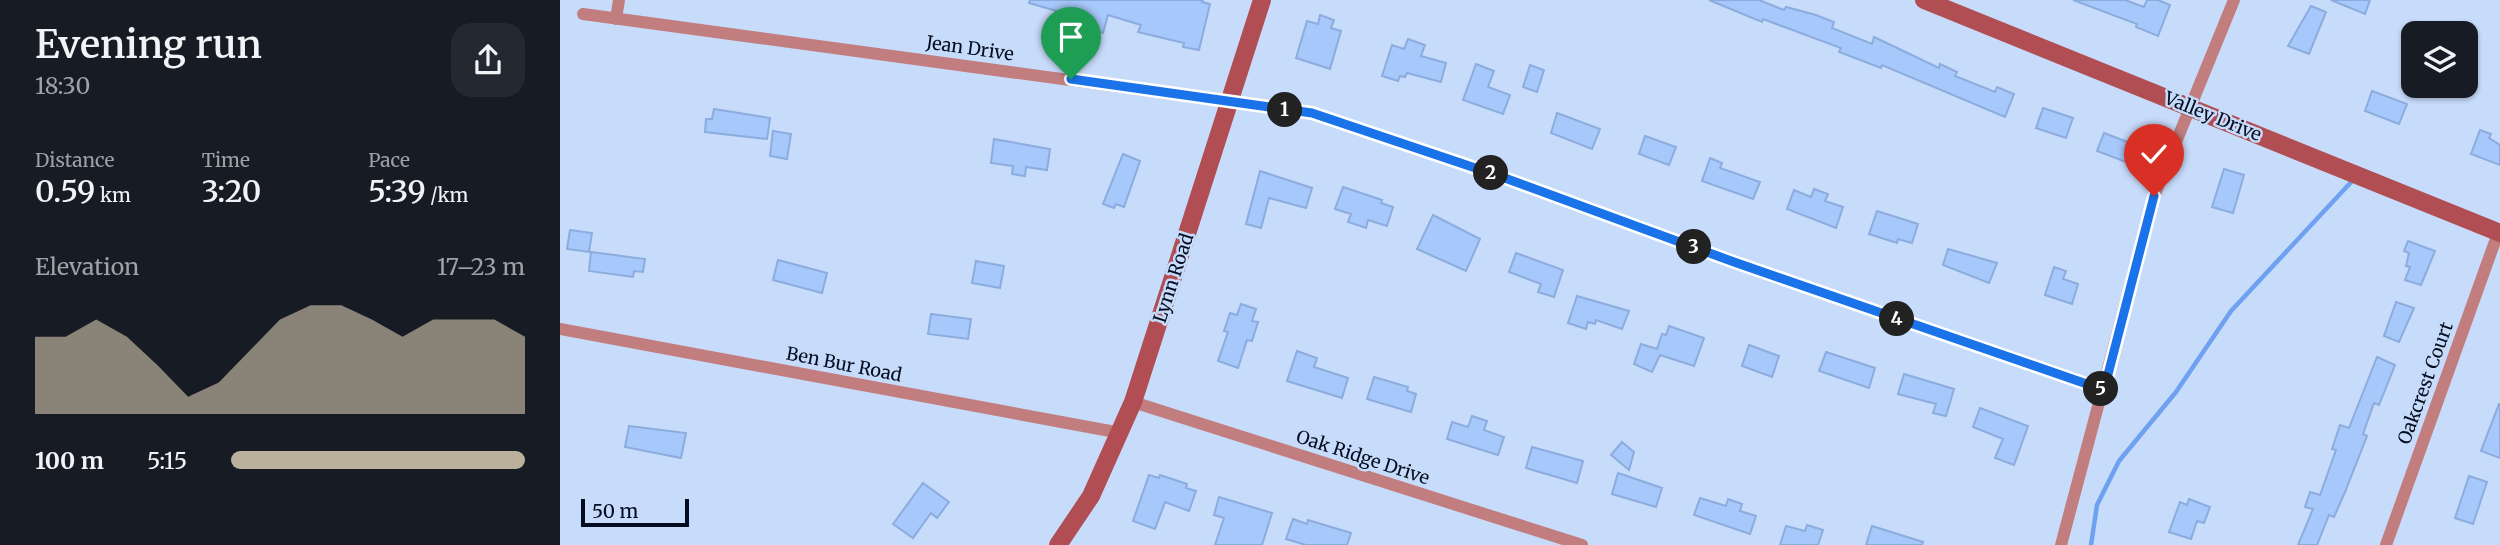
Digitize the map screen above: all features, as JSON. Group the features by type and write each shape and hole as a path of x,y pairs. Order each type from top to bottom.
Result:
{"street":[{"path":"615,19 619,0"},
{"name":"Lynn Road","path":"1058,545 1091,496 1133,401 1262,0"},
{"name":"Valley Drive","path":"1924,0 2499,233"},
{"path":"2062,545 2154,196 2188,106 2234,0"},
{"name":"Jean Drive","path":"583,14 1312,113 1502,177 1734,262 2104,390"},
{"name":"Oakcrest Court","path":"2386,545 2499,233"},
{"name":"Ben Bur Road","path":"560,329 1121,433"},
{"name":"Oak Ridge Drive","path":"1133,401 1582,545"}],"building":[{"path":"1030,0 1203,0 1202,2 1210,4 1199,50 1183,47 1184,43 1138,32 1141,25 1108,15 1103,33 1072,24 1074,16 1029,3"},
{"path":"1709,0 1759,0 1784,10 1786,7 1816,15 1834,22 1832,28 1872,44 1874,37 1939,68 1940,64 1957,72 1955,76 1995,92 1997,87 2014,94 2005,117 1882,65 1881,68 1839,52 1841,48 1763,19 1762,22"},
{"path":"2073,0 2125,0 2144,7 2147,0 2158,0 2170,5 2158,36 2136,27 2137,24"},
{"path":"2331,0 2370,0 2365,14"},
{"path":"2311,6 2326,12 2309,54 2288,46"},
{"path":"1320,15 1334,20 1331,28 1341,31 1330,69 1296,58 1307,21 1318,24"},
{"path":"1408,39 1425,45 1421,56 1446,63 1441,82 1407,73 1405,77 1400,76 1398,81 1382,76 1392,45 1404,49"},
{"path":"1476,64 1494,71 1488,87 1510,95 1503,114 1463,100"},
{"path":"1530,65 1544,70 1537,92 1523,87"},
{"path":"2372,91 2407,104 2399,124 2365,111"},
{"path":"2043,108 2073,118 2066,138 2036,128"},
{"path":"714,109 770,118 767,139 705,132 706,119 712,119"},
{"path":"1557,113 1600,129 1592,149 1551,133"},
{"path":"2480,130 2491,134 2489,138 2500,145 2500,165 2471,154"},
{"path":"773,131 791,134 787,159 770,156"},
{"path":"2104,133 2133,144 2126,162 2097,151"},
{"path":"1645,136 1676,147 1669,165 1639,154"},
{"path":"994,139 1050,149 1047,170 1026,167 1025,176 1012,174 1013,166 991,163"},
{"path":"1123,154 1140,161 1124,207 1116,204 1114,208 1103,204"},
{"path":"1710,158 1722,163 1720,168 1760,182 1753,199 1702,181"},
{"path":"2224,169 2244,175 2233,213 2212,207"},
{"path":"1260,171 1312,188 1306,208 1269,198 1261,228 1246,224"},
{"path":"1343,187 1382,200 1381,203 1393,207 1387,226 1368,220 1366,228 1348,222 1351,214 1335,209"},
{"path":"1814,189 1828,194 1825,201 1843,207 1836,228 1787,209 1794,190 1811,197"},
{"path":"1877,211 1918,224 1912,243 1898,239 1897,243 1869,234"},
{"path":"1433,215 1480,239 1466,271 1417,249"},
{"path":"570,230 592,233 589,252 567,249"},
{"path":"2408,241 2435,251 2421,285 2405,280 2410,267 2406,266 2409,253 2404,251"},
{"path":"1948,249 1997,263 1989,283 1943,265"},
{"path":"591,252 645,259 643,272 634,271 633,277 589,271"},
{"path":"1516,253 1563,270 1554,297 1538,292 1541,284 1509,272"},
{"path":"778,260 827,273 822,293 773,280"},
{"path":"976,261 1004,266 1000,288 972,283"},
{"path":"2054,267 2066,271 2063,279 2078,284 2072,304 2045,295"},
{"path":"1577,296 1629,311 1622,329 1596,320 1595,324 1588,322 1586,329 1568,323"},
{"path":"2396,302 2414,308 2399,342 2384,336"},
{"path":"1241,304 1256,309 1252,321 1258,322 1252,341 1247,340 1238,368 1218,361 1228,332 1224,331 1230,313 1237,315"},
{"path":"931,314 971,319 968,339 928,334"},
{"path":"1669,326 1704,338 1694,366 1660,355 1652,372 1634,364 1641,344 1657,349 1662,334 1666,335"},
{"path":"1749,345 1779,356 1772,377 1742,366"},
{"path":"1297,351 1317,358 1314,367 1348,378 1342,398 1287,381"},
{"path":"1826,352 1875,368 1869,388 1819,371"},
{"path":"2377,357 2395,365 2379,405 2374,403 2363,434 2367,436 2345,492 2334,517 2329,515 2317,545 2298,545 2313,509 2305,507 2310,492 2320,495 2336,450 2332,449 2340,425 2349,428"},
{"path":"1904,374 1954,389 1946,416 1933,413 1936,404 1898,394"},
{"path":"1374,377 1408,387 1407,391 1416,394 1411,412 1367,399"},
{"path":"2500,404 2500,458 2481,451"},
{"path":"1980,408 2028,426 2014,465 1995,458 2003,439 1973,427"},
{"path":"1472,416 1487,421 1484,430 1504,437 1498,455 1447,439 1452,422 1468,427"},
{"path":"629,426 686,433 681,458 625,447"},
{"path":"1622,442 1634,452 1629,470 1611,455"},
{"path":"1532,447 1583,461 1577,483 1526,468"},
{"path":"1618,473 1662,488 1656,507 1612,494"},
{"path":"1149,475 1159,478 1160,475 1187,484 1186,488 1196,491 1189,511 1165,502 1155,529 1133,521"},
{"path":"2469,476 2487,482 2473,524 2455,518"},
{"path":"923,483 949,502 937,518 931,513 913,538 893,524"},
{"path":"1219,497 1272,513 1262,545 1215,545 1224,518 1214,515"},
{"path":"1700,498 1726,506 1728,499 1742,504 1740,511 1756,516 1750,534 1694,515"},
{"path":"2189,499 2210,507 2204,523 2197,521 2191,539 2169,532 2180,502 2187,505"},
{"path":"1293,519 1307,524 1308,520 1351,533 1347,545 1306,545 1286,539"},
{"path":"1807,525 1823,530 1818,545 1780,545 1786,526 1805,531"},
{"path":"1872,526 1923,542 1922,545 1866,545"}],"waterway":[{"path":"2091,545 2097,505 2119,461 2176,392 2231,311 2354,179"}],"route":[{"path":"1071,79 1312,113 1502,177 1734,262 2104,390 2154,196"}]}
